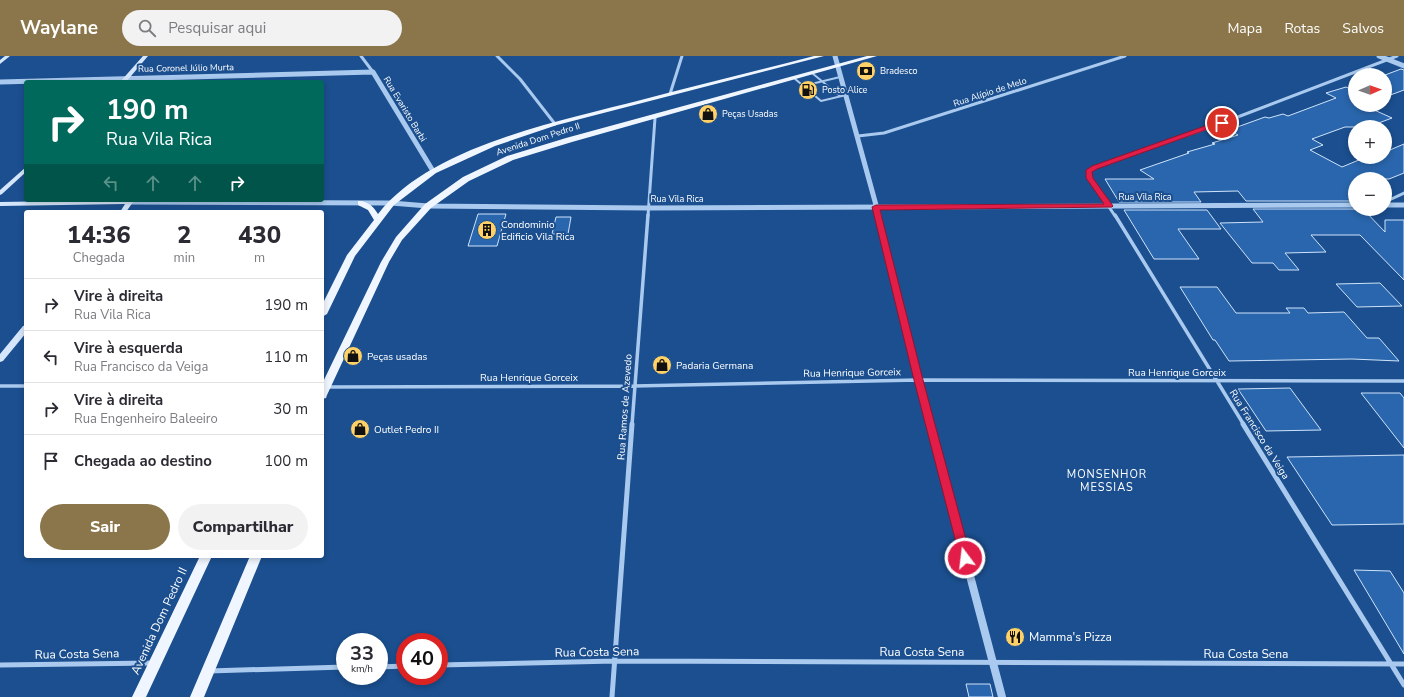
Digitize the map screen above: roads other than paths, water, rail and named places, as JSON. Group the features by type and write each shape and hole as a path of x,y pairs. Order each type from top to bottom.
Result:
{"main road":[{"path":"0,62 8,56"},
{"path":"125,80 146,56"},
{"name":"Avenida Dom Pedro II","path":"324,310 351,255 391,203 433,171 492,144 555,124 821,56"},
{"name":"Avenida Dom Pedro II","path":"324,391 385,262 399,239 428,206 466,179 510,158 569,140 655,118 874,56"},
{"path":"0,193 24,171"},
{"name":"Rua Vila Rica","path":"0,204 87,202"},
{"path":"124,210 130,202"},
{"path":"361,203 371,208 378,220"},
{"path":"0,359 24,330"},
{"name":"Avenida Dom Pedro II","path":"138,697 205,558"},
{"path":"196,697 255,558"}],"street":[{"name":"Rua Evaristo Barbi","path":"361,56 373,72 433,171"},
{"path":"497,56 520,79 555,124"},
{"path":"670,94 682,56"},
{"path":"835,56 836,66 858,136 918,380 1002,697"},
{"name":"Rua Alípio de Melo","path":"858,136 884,133 1125,56"},
{"path":"1379,56 1404,66"},
{"path":"1388,59 1397,56"},
{"name":"Rua Francisco da Veiga","path":"1388,59 1222,123 1095,167 1088,172 1090,178 1109,206 1404,685"},
{"name":"Rua Coronel Júlio Murta","path":"51,80 373,72"},
{"path":"236,80 240,75"},
{"name":"Rua Coronel Júlio Murta","path":"0,82 24,81"},
{"name":"Rua Ramos de Azevedo","path":"612,697 655,118"},
{"path":"1392,199 1404,193"},
{"name":"Rua Vila Rica","path":"246,202 391,203 428,206 648,208 1348,205"},
{"path":"1392,205 1404,205"},
{"name":"Rua Henrique Gorceix","path":"324,391 918,380 1404,380"},
{"path":"0,386 24,386"},
{"name":"Rua Costa Sena","path":"448,665 615,661 1404,664"},
{"name":"Rua Costa Sena","path":"0,665 155,663"},
{"path":"208,671 336,667"}],"lane":[{"path":"812,73 840,96"},
{"path":"804,86 840,77"},
{"path":"794,78 821,101 846,95"}],"place":[{"name":"Bradesco","path":"866,71"},
{"name":"Posto Alice","path":"808,90"},
{"name":"Peças Usadas","path":"708,114"},
{"name":"Condominio Edificio Vila Rica","path":"487,230"},
{"name":"Peças usadas","path":"353,356"},
{"name":"Padaria Germana","path":"662,365"},
{"name":"Outlet Pedro II","path":"360,429"},
{"name":"Mamma's Pizza","path":"1015,637"}],"district":[{"name":"MONSENHOR MESSIAS","path":"1107,480"}]}
